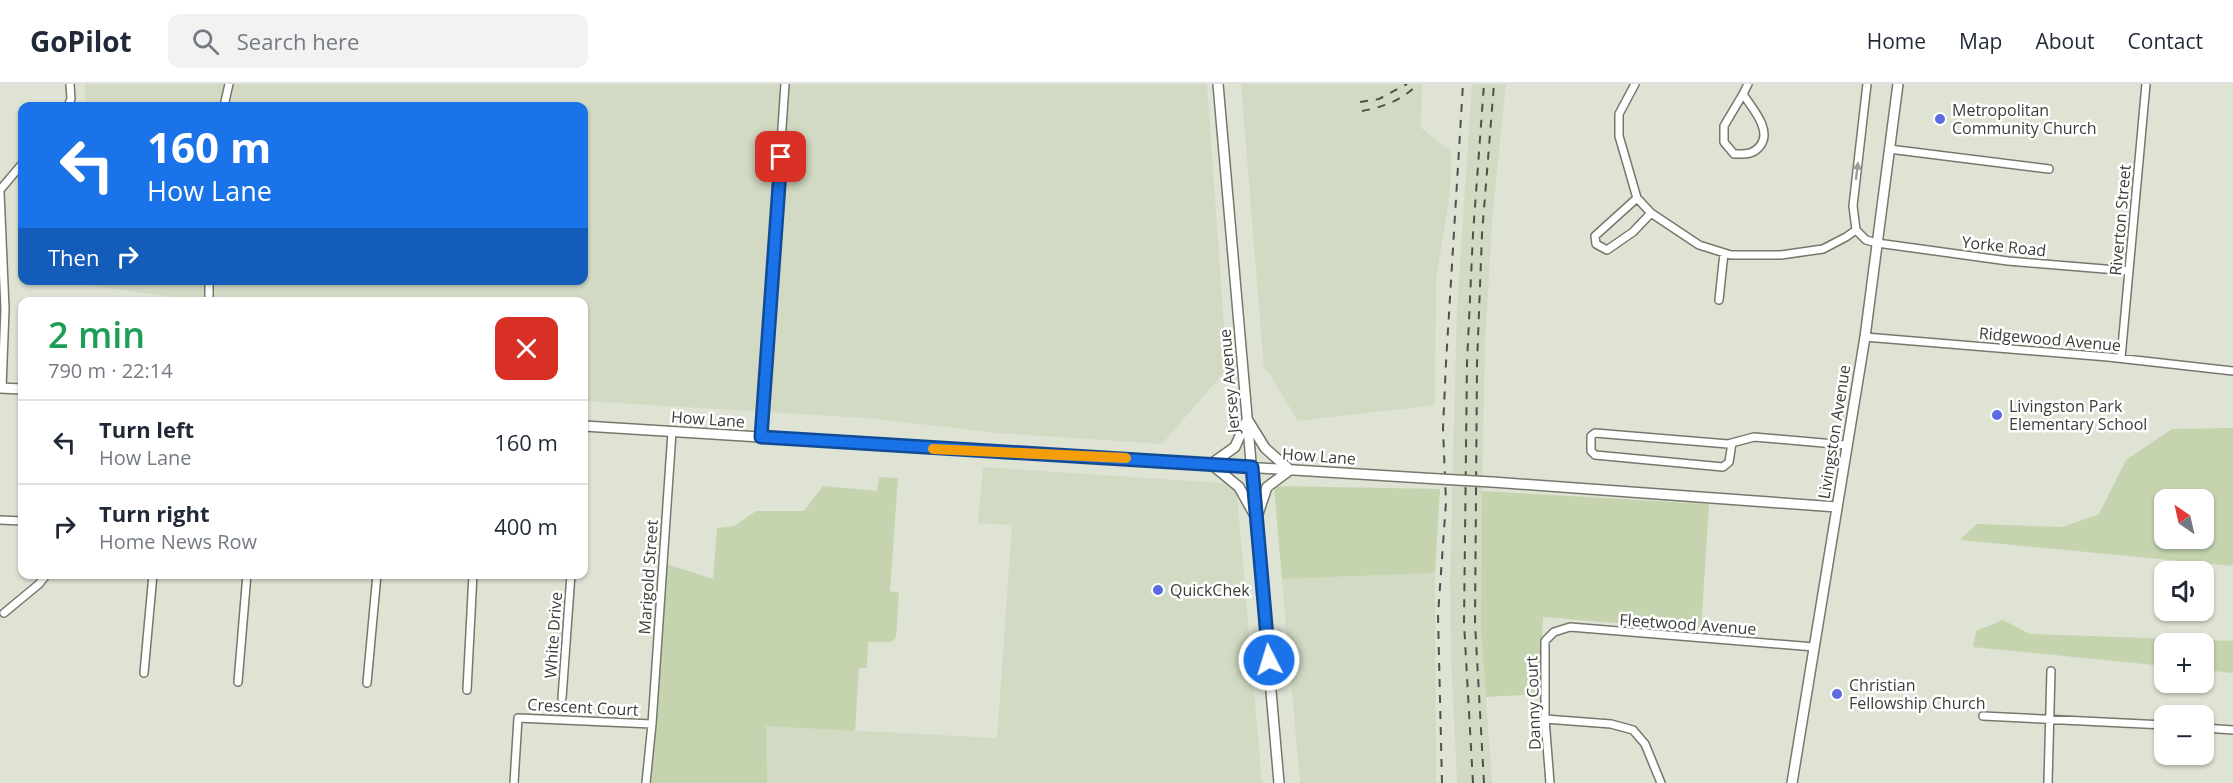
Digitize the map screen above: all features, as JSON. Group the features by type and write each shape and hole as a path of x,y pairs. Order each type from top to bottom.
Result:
{"main road":[{"name":"Jersey Avenue","path":"1218,84 1279,783"},
{"name":"Livingston Avenue","path":"1792,783 1864,337 1898,84"},
{"path":"1,388 18,389"},
{"path":"1247,420 1235,447 1211,465 1239,487 1256,519"},
{"path":"1247,420 1262,445 1290,470 1267,487 1256,519"},
{"name":"How Lane","path":"588,426 1492,482 1837,507"}],"street":[{"path":"70,84 70,102"},
{"path":"225,102 229,84"},
{"path":"761,437 785,84"},
{"path":"1635,84 1619,114 1619,136 1637,198 1651,213 1699,244 1731,255 1781,255 1823,249 1856,230"},
{"path":"1743,94 1765,133 1764,141 1757,150 1747,155 1734,154 1724,141 1724,126 1748,84"},
{"path":"1867,84 1853,206 1856,230 1866,240 1877,243"},
{"name":"Riverton Street","path":"2121,358 2146,84"},
{"path":"1889,149 2049,169"},
{"path":"1,388 5,309 0,191 18,169"},
{"path":"1637,198 1600,229 1595,236 1596,244 1607,250 1633,232 1651,213"},
{"name":"Yorke Road","path":"1877,243 2008,261 2129,271"},
{"path":"1719,300 1724,253"},
{"name":"Ridgewood Avenue","path":"1864,337 2121,358 2233,371"},
{"name":"Marigold Street","path":"652,724 672,432"},
{"path":"1732,443 1730,462 1723,467 1595,455 1591,451 1592,436 1595,433 1732,443 1754,437 1846,445"},
{"path":"0,520 18,521"},
{"path":"4,613 43,579"},
{"path":"144,673 153,579"},
{"path":"238,682 247,579"},
{"path":"368,683 377,579"},
{"path":"467,690 473,579"},
{"name":"White Drive","path":"562,698 571,579"},
{"name":"Fleetwood Avenue","path":"1560,630 1570,627 1814,647"},
{"name":"Danny Court","path":"1550,783 1545,718 1545,641 1554,632 1560,630"},
{"path":"2048,783 2051,671"},
{"path":"1983,716 2154,724"},
{"name":"Crescent Court","path":"514,783 518,718 652,724 645,783"},
{"path":"1545,718 1611,724 1633,730 1645,744 1661,783"},
{"path":"2214,729 2233,730"}],"shaded area":[{"path":"85,84 1207,84 1227,369 1162,444 999,433 866,418 588,401 588,297 172,297 94,286 588,285 588,102 86,102"},
{"path":"1241,84 1422,84 1421,128 1451,151 1448,206 1436,279 1435,405 1298,421 1267,370 1264,369"},
{"path":"1472,84 1506,84 1492,222 1485,344 1482,491 1481,631 1492,783 1457,783 1451,655 1450,580 1457,309"},
{"path":"983,467 1236,484 1262,783 767,783 766,726 997,738 1012,525 978,523"},
{"path":"1435,573 1436,783 1300,783 1282,579"}],"green space":[{"path":"2233,428 2233,566 2214,564 2214,561 2180,561 1960,540 1977,524 2063,527 2099,514 2126,460 2172,429"},
{"path":"879,477 898,478 890,591 899,593 896,638 891,642 868,642 867,668 859,668 855,731 766,726 767,783 646,783 666,564 713,579 717,528 734,526 756,511 804,511 823,486 877,491"},
{"path":"1274,486 1440,489 1435,573 1282,579"},
{"path":"1482,491 1709,504 1701,630 1543,617 1539,694 1486,697 1481,631"},
{"path":"2003,620 2030,634 2154,638 2154,665 1973,647 1976,631"},
{"path":"2214,640 2233,641 2233,673 2214,671"}],"railway":[{"path":"1360,102 1379,99 1407,84"},
{"path":"1362,111 1392,102 1418,84"},
{"path":"1442,783 1438,615 1446,502 1443,428 1463,84"},
{"path":"1473,783 1464,623 1467,363 1473,234 1484,84"},
{"path":"1484,783 1475,623 1477,364 1482,234 1494,84"}],"slow traffic":[{"path":"933,449 1126,458"}],"place":[{"name":"Metropolitan Community Church","path":"1940,119"},
{"name":"Livingston Park Elementary School","path":"1997,415"},
{"name":"QuickChek","path":"1158,590"},
{"name":"Christian Fellowship Church","path":"1837,694"}],"route":[{"path":"781,157 761,437 1252,467 1269,660"}]}
